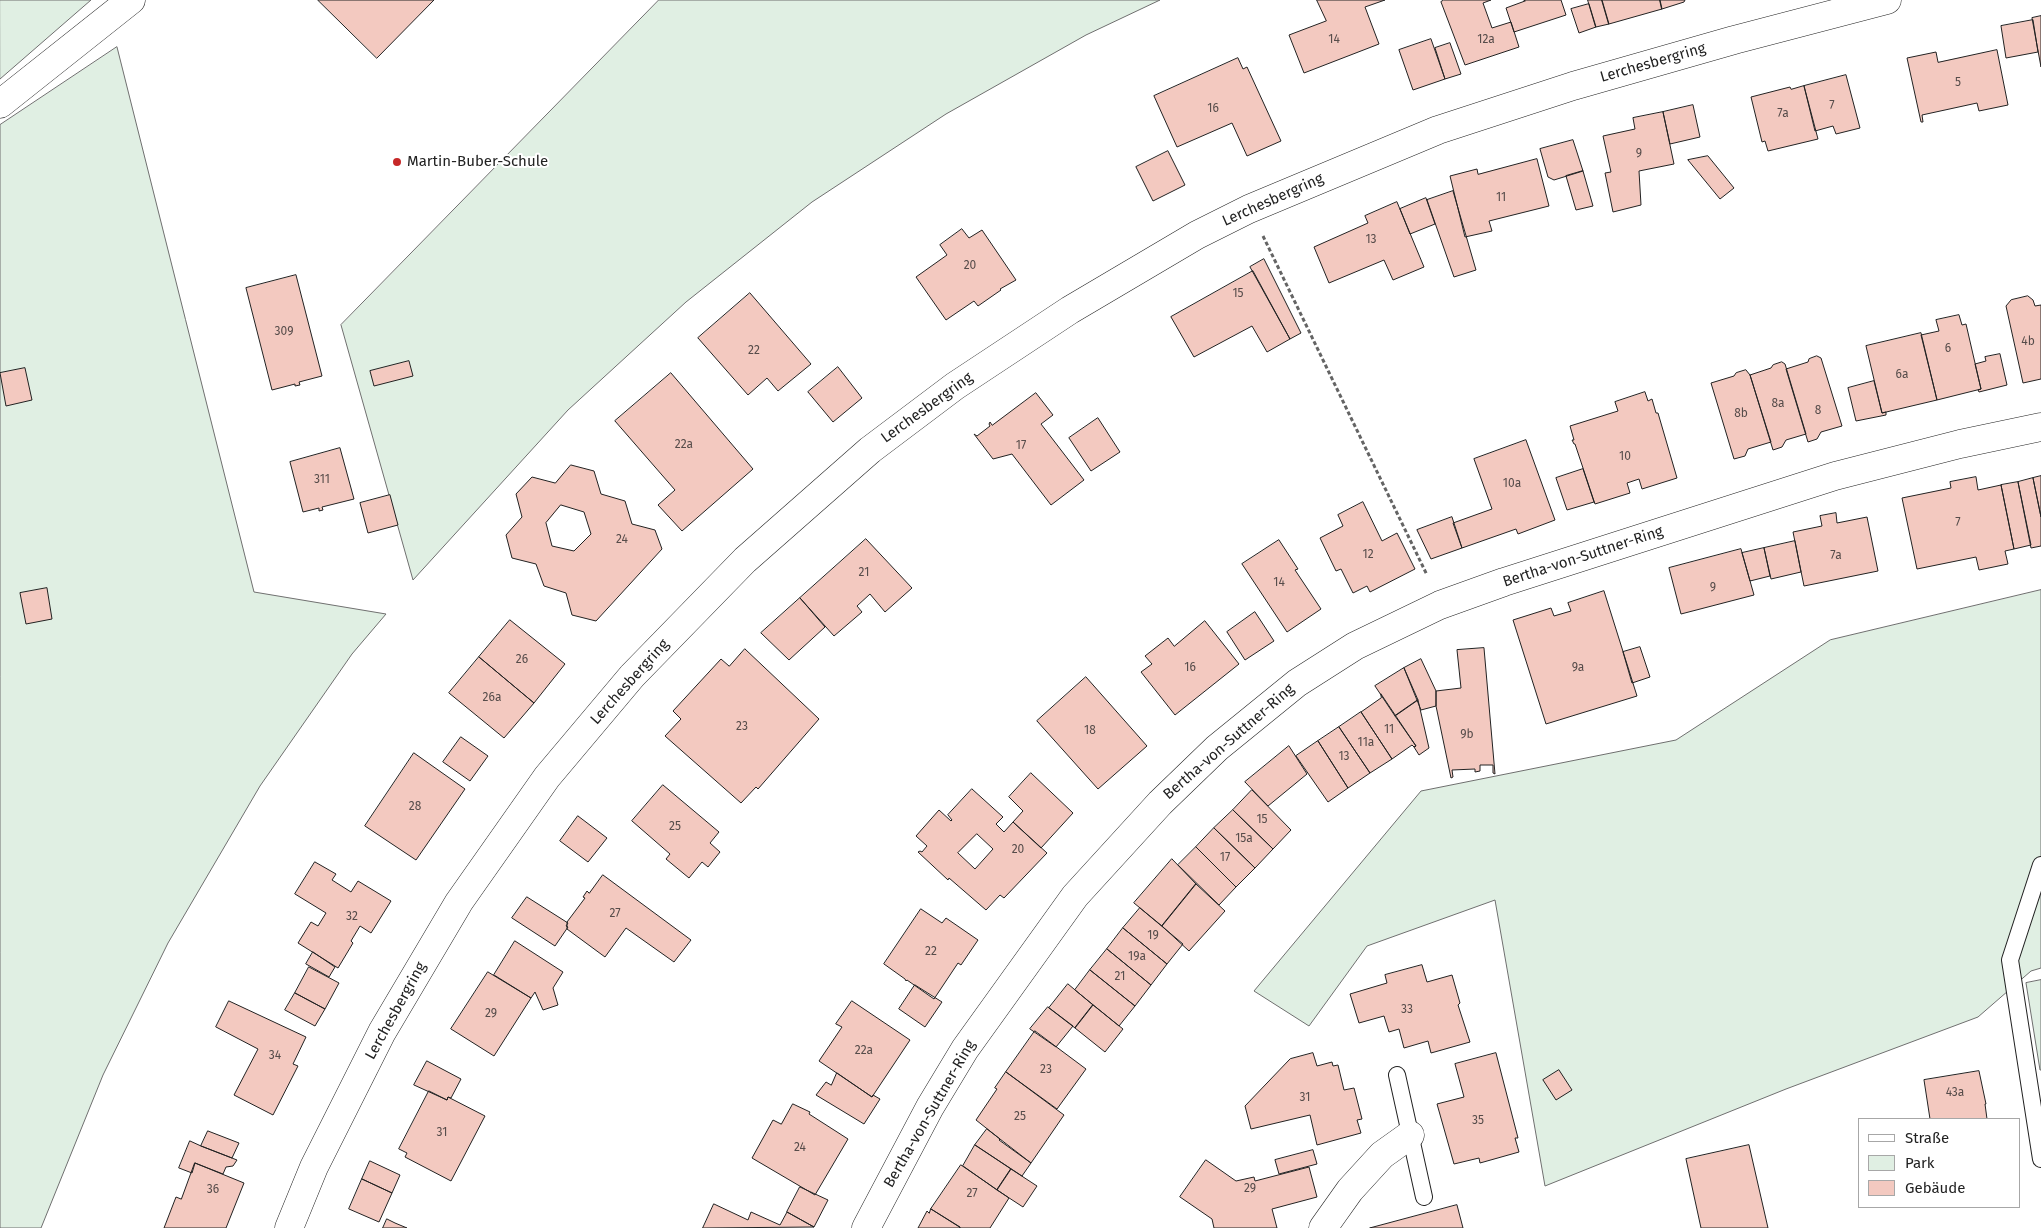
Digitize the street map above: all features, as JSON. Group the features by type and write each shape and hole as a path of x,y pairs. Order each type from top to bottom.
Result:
{"street":[{"path":"0,104 131,0"},
{"name":"Lerchesbergring","path":"289,1228 314,1167 382,1032 459,902 547,777 632,676 746,560 870,450 955,386 1070,310 1197,235 1249,209 1447,127 1592,80 1887,0"},
{"name":"Bertha-von-Suttner-Ring","path":"866,1228 930,1107 965,1049 1075,896 1160,803 1217,748 1297,683 1355,646 1440,605 1504,582 1835,476 1960,444 2041,427"},
{"path":"1323,1228 1350,1190 1382,1155 1410,1135"}],"lane":[{"path":"2041,865 2010,960 2041,1159"},
{"path":"1397,1076 1424,1197"}],"path":[{"path":"1249,209 1440,605"}],"green space":[{"path":"0,0 91,0 0,79"},
{"path":"659,0 1160,0 1086,35 946,114 812,202 686,302 568,410 413,580 341,325"},
{"path":"117,47 254,592 386,614 352,654 260,786 168,943 103,1075 41,1228 0,1228 0,125"},
{"path":"2041,590 2041,968 2031,971 1978,1017 1786,1089 1545,1186 1495,900 1367,946 1309,1026 1254,991 1421,791 1676,740 1830,640"},
{"path":"2041,980 2041,1070 2040,1070 2026,983"}],"building":[{"path":"318,0 434,0 377,58"},
{"path":"1317,0 1385,0 1365,7 1379,44 1304,73 1289,35 1326,21"},
{"path":"1444,0 1491,0 1483,3 1492,28 1511,22 1519,47 1465,65 1441,2"},
{"path":"1524,0 1561,0 1566,15 1514,32 1506,8"},
{"path":"1588,0 1602,0 1609,24 1596,27"},
{"path":"1602,0 1660,0 1662,9 1609,24"},
{"path":"1660,0 1685,0 1662,9"},
{"path":"1589,4 1596,27 1579,33 1571,9"},
{"path":"2041,16 2041,67 2032,18"},
{"path":"2033,20 2038,52 2006,58 2001,26"},
{"path":"1431,39 1445,79 1413,90 1399,50"},
{"path":"1450,43 1461,74 1445,79 1435,48"},
{"path":"1997,50 2008,105 1979,111 1977,103 1922,115 1923,122 1921,122 1907,58 1936,52 1938,62"},
{"path":"1238,58 1243,69 1247,67 1281,141 1247,156 1232,123 1177,147 1154,96"},
{"path":"1846,75 1860,128 1836,134 1833,126 1815,131 1804,86"},
{"path":"1804,86 1818,139 1768,151 1765,141 1762,142 1751,97 1790,87 1791,89"},
{"path":"1693,105 1700,137 1670,144 1663,112"},
{"path":"1663,112 1674,164 1639,171 1641,205 1613,212 1605,173 1611,172 1603,136 1635,129 1633,118"},
{"path":"1573,140 1583,171 1554,180 1548,177 1540,149"},
{"path":"1168,151 1185,185 1153,201 1136,167"},
{"path":"1708,156 1734,188 1720,199 1688,160"},
{"path":"1537,159 1549,206 1489,221 1492,231 1465,237 1450,176 1477,169 1478,174"},
{"path":"1583,171 1593,206 1576,210 1566,176"},
{"path":"1453,191 1476,270 1454,277 1427,200"},
{"path":"1426,198 1435,224 1410,234 1400,209"},
{"path":"1397,202 1424,267 1393,280 1384,260 1329,283 1314,247 1368,223 1365,216"},
{"path":"962,229 969,238 982,230 1016,280 1000,289 978,306 974,301 946,320 916,277 947,255 940,245"},
{"path":"1264,259 1301,333 1290,339 1250,267"},
{"path":"1253,271 1290,339 1267,352 1252,326 1194,357 1171,317"},
{"path":"296,275 322,376 299,382 300,385 295,386 295,384 272,390 246,288"},
{"path":"750,293 811,364 778,391 767,378 748,395 698,338"},
{"path":"2028,296 2033,300 2035,306 2041,305 2041,379 2023,383 2006,306 2011,300"},
{"path":"1959,315 1962,325 1966,324 1981,389 1937,400 1921,335 1939,331 1936,320"},
{"path":"1921,333 1937,400 1882,413 1866,346"},
{"path":"2000,354 2007,385 1979,392 1978,390 1981,389 1975,364 1986,361 1985,357"},
{"path":"1817,356 1821,358 1842,426 1821,432 1817,439 1808,442 1786,369 1808,362 1809,359"},
{"path":"409,361 413,376 374,386 370,371"},
{"path":"1782,362 1785,364 1806,434 1786,440 1782,447 1773,450 1750,375"},
{"path":"838,367 862,398 833,422 808,392"},
{"path":"25,368 32,400 6,406 0,373"},
{"path":"1746,370 1750,375 1771,442 1748,449 1745,456 1734,459 1711,383"},
{"path":"671,373 753,469 682,531 658,505 675,490 615,421"},
{"path":"1874,381 1882,413 1886,412 1886,415 1856,421 1848,388"},
{"path":"1645,392 1648,401 1652,399 1656,413 1658,413 1677,478 1642,489 1639,479 1627,483 1630,493 1595,504 1572,440 1574,440 1570,426 1618,411 1615,402"},
{"path":"1036,393 1053,415 1041,424 1084,480 1051,505 1012,454 993,459 974,434 977,436 990,426 990,422 992,425"},
{"path":"1098,418 1120,452 1091,471 1069,438"},
{"path":"1526,440 1555,520 1518,534 1516,529 1462,548 1453,523 1492,509 1474,459"},
{"path":"340,448 354,499 322,507 323,510 319,511 319,508 303,512 290,462"},
{"path":"571,465 594,471 601,494 625,501 632,524 655,530 662,549 596,621 572,615 566,593 544,586 536,564 512,558 506,535 522,517 516,494 532,477 555,483","holes":["561,505 584,512 591,534 574,551 552,546 546,523"]},
{"path":"1583,469 1594,502 1567,510 1556,478"},
{"path":"2041,476 2041,517 2033,478"},
{"path":"1976,477 1978,490 2001,485 2014,549 2005,551 2008,564 1979,570 1976,557 1917,569 1902,498 1951,488 1950,482"},
{"path":"2033,478 2041,517 2041,546 2031,548 2018,482"},
{"path":"2018,482 2031,545 2014,549 2001,485"},
{"path":"390,495 398,525 368,533 360,503"},
{"path":"1363,502 1382,541 1397,533 1415,569 1370,592 1367,586 1353,593 1341,569 1336,571 1320,538 1343,526 1338,515"},
{"path":"1836,513 1837,523 1867,517 1878,571 1804,586 1793,532 1822,526 1820,516"},
{"path":"1452,517 1462,548 1431,559 1417,530"},
{"path":"866,539 912,588 885,612 870,594 857,606 862,612 834,636 800,598"},
{"path":"1279,540 1298,569 1295,570 1321,609 1287,632 1242,564"},
{"path":"1795,541 1801,572 1771,579 1764,548"},
{"path":"1764,548 1770,576 1750,581 1742,553"},
{"path":"1741,549 1754,595 1681,614 1669,568"},
{"path":"47,588 52,619 26,624 20,593"},
{"path":"1604,591 1637,696 1546,724 1513,620 1551,608 1554,616 1571,611 1568,603"},
{"path":"800,598 825,627 789,660 761,633"},
{"path":"1255,612 1274,641 1245,660 1227,632"},
{"path":"510,620 565,664 534,703 479,657"},
{"path":"1205,621 1239,664 1175,715 1141,672 1152,664 1145,656 1168,638 1174,646"},
{"path":"1640,647 1650,677 1632,683 1623,652"},
{"path":"1484,648 1495,774 1493,773 1493,765 1480,765 1480,771 1475,772 1475,769 1452,770 1453,777 1451,778 1436,706 1436,691 1461,688 1457,650"},
{"path":"745,649 819,719 758,789 756,787 741,803 665,736 681,719 673,711 721,659 729,666"},
{"path":"479,657 534,703 504,738 449,693"},
{"path":"1421,659 1436,691 1436,706 1421,710 1404,668"},
{"path":"1404,668 1418,700 1395,716 1375,686"},
{"path":"1086,677 1147,746 1098,789 1037,721"},
{"path":"1381,694 1416,746 1412,745 1392,759 1361,712 1381,698"},
{"path":"1418,700 1429,748 1419,755 1414,747 1416,746 1395,716"},
{"path":"1361,712 1392,759 1370,773 1339,727"},
{"path":"1339,727 1370,773 1348,788 1318,741"},
{"path":"461,737 488,756 470,781 443,762"},
{"path":"1318,741 1348,788 1328,802 1296,756"},
{"path":"1289,746 1307,774 1268,806 1245,782"},
{"path":"414,753 465,789 416,860 365,826"},
{"path":"1031,773 1073,813 1041,848 1013,822 1023,811 1009,797"},
{"path":"663,785 719,832 710,843 720,852 708,867 702,862 689,878 666,859 670,854 632,821"},
{"path":"972,789 1003,817 996,824 1004,832 1013,822 1047,853 1004,898 1000,895 986,910 949,878 948,880 918,852 922,852 927,846 916,836 939,810 951,821 948,815","holes":["977,834 993,849 975,869 958,853"]},
{"path":"1252,790 1291,830 1273,849 1233,810"},
{"path":"1233,810 1273,849 1255,868 1214,828"},
{"path":"578,816 607,838 588,862 560,841"},
{"path":"1214,828 1255,868 1236,887 1196,847"},
{"path":"1196,847 1236,887 1219,905 1178,865"},
{"path":"1172,859 1196,884 1162,926 1134,903"},
{"path":"315,862 336,874 332,880 351,892 358,881 391,901 371,933 360,926 351,941 353,943 338,968 298,943 311,922 318,926 326,913 295,894"},
{"path":"603,875 691,940 674,962 626,928 605,957 567,929 567,922 585,898 583,897 587,891 589,893"},
{"path":"1196,884 1225,911 1189,951 1162,926"},
{"path":"527,897 568,923 566,926 568,927 555,946 512,918"},
{"path":"1140,908 1183,944 1167,964 1123,928"},
{"path":"921,909 942,923 946,918 978,940 961,965 958,963 934,999 884,964"},
{"path":"1123,928 1167,964 1151,985 1107,949"},
{"path":"515,941 563,972 553,988 558,1005 543,1010 535,992 531,998 494,975"},
{"path":"1107,949 1151,985 1135,1006 1090,970"},
{"path":"313,952 335,967 329,977 306,964"},
{"path":"1422,965 1427,982 1452,975 1460,1003 1458,1005 1470,1042 1431,1053 1428,1041 1404,1048 1399,1029 1389,1032 1384,1016 1359,1023 1350,994 1387,983 1385,975"},
{"path":"309,967 339,983 325,1009 295,993"},
{"path":"1090,970 1135,1006 1119,1026 1075,990"},
{"path":"488,972 531,998 494,1056 451,1029"},
{"path":"1068,984 1093,1005 1075,1028 1049,1008"},
{"path":"915,985 942,1002 925,1027 899,1009"},
{"path":"295,993 325,1009 315,1026 285,1010"},
{"path":"229,1001 306,1037 293,1064 298,1066 273,1115 234,1095 258,1049 216,1027"},
{"path":"852,1001 910,1040 872,1097 819,1061 842,1027 836,1024"},
{"path":"1093,1005 1123,1029 1105,1052 1075,1028"},
{"path":"1048,1007 1073,1026 1056,1047 1030,1029"},
{"path":"1035,1031 1086,1069 1057,1109 1006,1072"},
{"path":"1313,1053 1317,1066 1332,1062 1333,1066 1338,1065 1344,1090 1354,1088 1362,1119 1357,1120 1361,1133 1317,1145 1310,1115 1251,1129 1245,1106 1290,1059"},
{"path":"1496,1053 1518,1138 1515,1138 1519,1152 1480,1163 1479,1158 1454,1164 1437,1104 1464,1097 1455,1064"},
{"path":"427,1061 461,1079 451,1098 448,1097 447,1100 414,1085"},
{"path":"1559,1070 1572,1090 1556,1100 1543,1080"},
{"path":"1979,1071 1987,1118 1930,1118 1924,1080"},
{"path":"1006,1072 1064,1115 1031,1163 999,1140 976,1120"},
{"path":"837,1073 872,1097 873,1095 880,1099 864,1124 816,1095 826,1082 831,1085"},
{"path":"429,1091 447,1100 448,1097 485,1116 451,1181 405,1157 407,1153 399,1149"},
{"path":"793,1104 810,1112 809,1114 848,1139 815,1195 752,1158 773,1120 781,1124"},
{"path":"987,1129 1031,1163 1022,1176 975,1145"},
{"path":"208,1131 239,1143 232,1158 201,1146"},
{"path":"190,1141 237,1160 233,1166 226,1167 223,1174 195,1163 192,1173 179,1168"},
{"path":"975,1145 1011,1169 997,1190 963,1166"},
{"path":"1749,1145 1768,1228 1701,1228 1686,1159"},
{"path":"1313,1150 1317,1164 1279,1174 1275,1160"},
{"path":"1206,1160 1236,1181 1254,1177 1255,1181 1309,1167 1317,1197 1272,1209 1277,1228 1214,1228 1212,1219 1180,1197"},
{"path":"370,1161 400,1175 392,1193 362,1179"},
{"path":"195,1163 244,1183 226,1228 164,1228 176,1197 181,1199"},
{"path":"961,1165 1009,1198 990,1228 961,1228 931,1209"},
{"path":"1011,1169 1037,1186 1023,1207 997,1190"},
{"path":"362,1179 392,1193 379,1222 349,1209"},
{"path":"800,1187 828,1200 814,1227 787,1212"},
{"path":"714,1204 748,1220 751,1212 780,1225 787,1212 814,1227 703,1228"},
{"path":"1457,1205 1463,1228 1370,1228"},
{"path":"931,1209 960,1227 918,1228 927,1211 929,1213"},
{"path":"387,1219 395,1223 407,1228 383,1228"}],"place":[{"name":"Martin-Buber-Schule","path":"397,162"}]}
